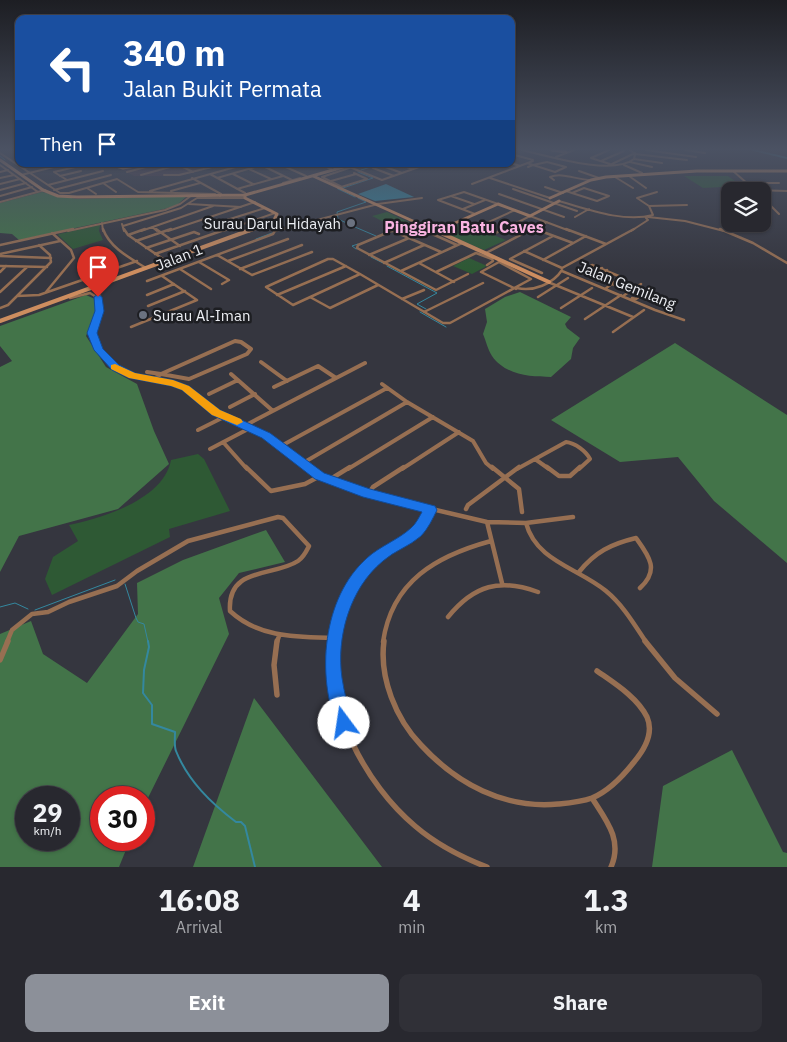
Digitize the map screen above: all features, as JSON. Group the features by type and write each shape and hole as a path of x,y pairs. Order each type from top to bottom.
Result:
{"street":[{"path":"0,196 22,190"},
{"path":"0,202 43,190"},
{"path":"45,190 58,196 77,197 245,195 261,190"},
{"path":"56,190 66,193 77,190"},
{"path":"91,190 96,194"},
{"path":"134,190 221,195"},
{"path":"170,192 175,190"},
{"path":"213,190 221,195"},
{"path":"239,190 265,208 275,212"},
{"path":"347,190 412,223 633,317"},
{"path":"518,190 589,209 647,218 689,221 711,226 748,242 787,263"},
{"path":"527,190 550,198 577,211"},
{"path":"558,190 596,201 609,196 592,190"},
{"path":"550,198 567,190"},
{"path":"572,193 578,190"},
{"path":"771,192 787,191"},
{"path":"475,214 438,200 465,192 606,244"},
{"path":"360,274 293,305 267,288 267,285 328,259 333,259 360,274 443,323 450,323 518,288 531,281 530,277 496,263 481,272 518,288 524,290 549,282 558,277 562,270 648,220 647,218 653,215 649,207 637,198 657,192"},
{"path":"499,194 564,217"},
{"path":"0,245 177,206 193,196 245,195"},
{"path":"189,204 193,196"},
{"path":"451,196 474,204"},
{"name":"Jalan 1","path":"147,281 275,232 280,228 375,205 422,198"},
{"path":"463,209 486,200"},
{"path":"136,241 255,202"},
{"path":"494,234 557,202"},
{"path":"123,226 189,204 241,207"},
{"path":"436,232 498,204"},
{"path":"649,207 687,205"},
{"path":"771,205 779,214"},
{"path":"177,206 192,214"},
{"path":"128,235 213,206"},
{"path":"212,226 265,208"},
{"path":"575,217 589,209"},
{"path":"478,227 514,210"},
{"path":"155,254 275,212"},
{"path":"2,321 272,223 277,214 275,212"},
{"path":"121,219 128,235 166,261"},
{"path":"486,253 548,222"},
{"path":"102,223 102,231 106,239 146,268"},
{"path":"460,244 412,223 358,245 356,248 433,289 438,290 468,274"},
{"path":"152,227 180,246"},
{"path":"534,229 573,243"},
{"path":"393,231 441,252"},
{"path":"146,248 194,232 199,234"},
{"path":"46,292 74,258 71,250 52,233"},
{"path":"542,273 510,260 553,236"},
{"path":"543,260 586,236"},
{"path":"369,255 408,238"},
{"path":"228,262 288,239"},
{"path":"0,255 60,241"},
{"path":"240,269 302,244"},
{"path":"401,271 460,244"},
{"path":"0,308 8,305 52,262 51,258 39,245"},
{"path":"384,263 424,245"},
{"name":"Jalan Gemilang","path":"524,251 588,282 684,320"},
{"path":"217,255 254,275 312,252"},
{"path":"436,272 473,253 478,253 492,259 493,261 487,264"},
{"path":"0,255 51,258"},
{"path":"17,296 34,296 136,261"},
{"path":"199,262 229,280 222,284"},
{"path":"418,263 454,282"},
{"path":"595,278 580,272 592,265 621,276 605,289"},
{"path":"0,266 47,267"},
{"path":"0,272 6,266"},
{"path":"278,295 346,266"},
{"path":"0,292 27,267"},
{"path":"589,276 602,268"},
{"path":"180,269 212,289"},
{"path":"588,282 607,270"},
{"path":"131,327 197,300 162,276"},
{"path":"538,296 568,278"},
{"path":"424,312 483,283"},
{"path":"147,294 174,284"},
{"path":"612,284 630,291"},
{"path":"585,319 641,284"},
{"path":"310,297 330,308 378,285"},
{"path":"70,298 93,288"},
{"path":"93,288 99,294 100,311 92,333 99,350 115,367 132,376 173,383 186,388 224,417 252,427 281,446 320,476 368,494 487,522 526,523 573,517"},
{"path":"562,308 592,288"},
{"path":"623,296 636,299 651,288"},
{"path":"402,299 424,290"},
{"path":"148,306 185,292"},
{"path":"2,321 90,293 95,294 100,300"},
{"path":"613,332 644,310"},
{"path":"147,372 163,375 189,379 251,351 247,345 235,341 165,372 163,375 154,380"},
{"path":"261,362 287,381"},
{"path":"246,425 365,364"},
{"path":"274,387 318,366 336,378"},
{"path":"231,374 273,411"},
{"path":"209,394 238,380"},
{"path":"382,384 407,402 473,441 486,463 518,489 522,512"},
{"path":"281,446 387,388"},
{"path":"230,407 255,394"},
{"path":"303,463 407,402"},
{"path":"329,480 433,416"},
{"path":"198,430 224,417"},
{"path":"210,449 252,427"},
{"path":"368,494 373,487 459,432"},
{"path":"466,509 468,505 526,462 535,459 565,441 589,456 590,459 570,476 559,476 535,459"},
{"path":"223,442 255,478 271,491 305,484 320,476"},
{"path":"430,510 417,531 379,556 362,572 345,600 334,638 334,678 344,723 353,745 377,786 408,820 426,834 466,859 488,867"},
{"path":"0,660 12,630 32,614 48,612 69,602 117,586 137,571 188,541 278,517 283,518 306,541 309,546 307,553 300,561 250,574 241,580 229,601 230,611 236,618 279,636 334,638"},
{"path":"487,522 502,583"},
{"path":"526,523 530,536 536,545 579,572 614,598 627,612 665,667 696,698 717,714"},
{"path":"579,572 600,549 614,543 636,538 650,559 652,569 649,580 640,588"},
{"path":"491,541 469,546 450,554 413,579 401,591 389,612 383,639 383,664 390,693 408,731 434,761 470,786 497,798 531,805 552,806 592,798 610,786 628,769 650,737 649,722 636,701 597,671"},
{"path":"448,617 455,608 470,596 502,583 538,592"},
{"path":"277,695 273,675 274,650 279,636"},
{"path":"592,798 616,838 618,847 616,859 611,867"}],"green space":[{"path":"42,192 76,199 187,196 177,205 164,209 19,240 12,234 0,233 0,203"},
{"path":"387,212 411,223 396,228 372,216"},
{"path":"459,224 466,224 506,240 484,250 441,232"},
{"path":"100,225 99,231 103,240 73,249 58,235 59,234"},
{"path":"469,258 487,266 472,274 453,266"},
{"path":"520,292 571,317 565,324 567,328 580,338 573,348 571,359 551,377 519,374 511,371 497,362 487,345 483,334 487,322 485,309 505,297"},
{"path":"86,295 95,299 97,310 86,336 106,367 137,384 154,431 169,464 118,509 19,536 0,572 0,367 12,361 0,346 0,326"},
{"path":"675,343 787,415 787,563 714,501 678,457 620,462 551,420"},
{"path":"198,454 204,459 230,511 169,529 170,537 52,595 45,579 53,557 78,541 69,525 114,512 145,496 157,486 166,474 171,460"},
{"path":"266,530 285,562 239,573 219,598 229,634 154,786 90,786 90,851 126,851 119,867 0,867 0,634 31,621 43,654 87,683 138,614 137,583 183,560"},
{"path":"254,698 382,867 193,867"},
{"path":"732,750 783,852 787,853 787,867 652,867 663,786"}],"water":[{"path":"368,190 400,190 414,197 375,201 358,194"}],"waterway":[{"path":"341,190 355,197"},
{"path":"353,226 338,219 337,212 366,202 358,198"},
{"path":"312,222 329,220"},
{"path":"355,227 376,236"},
{"path":"256,239 272,233"},
{"path":"356,249 352,246 358,244"},
{"path":"371,257 383,263"},
{"path":"387,266 437,293 417,304 426,309"},
{"path":"420,312 446,327"},
{"path":"35,610 115,580"},
{"path":"125,584 136,618 138,622 144,624 148,642"},
{"path":"0,607 15,603 28,609"},
{"path":"148,641 149,647 144,670 143,693 152,705 152,724 175,732 176,751 194,782 218,807 236,822 241,822 245,826 255,867"}],"slow traffic":[{"path":"115,367 132,376 173,383 186,388 216,413 237,422"}],"place":[{"name":"Surau Darul Hidayah","path":"351,223"},
{"name":"Surau Al-Iman","path":"143,315"}],"district":[{"name":"Pinggiran Batu Caves","path":"464,227"}],"route":[{"path":"98,297 100,300 100,311 92,333 99,350 115,367 132,376 173,383 186,388 216,413 266,435 320,476 368,494 430,510 417,531 379,556 362,572 345,600 336,628 333,656 334,678 344,723"}]}
